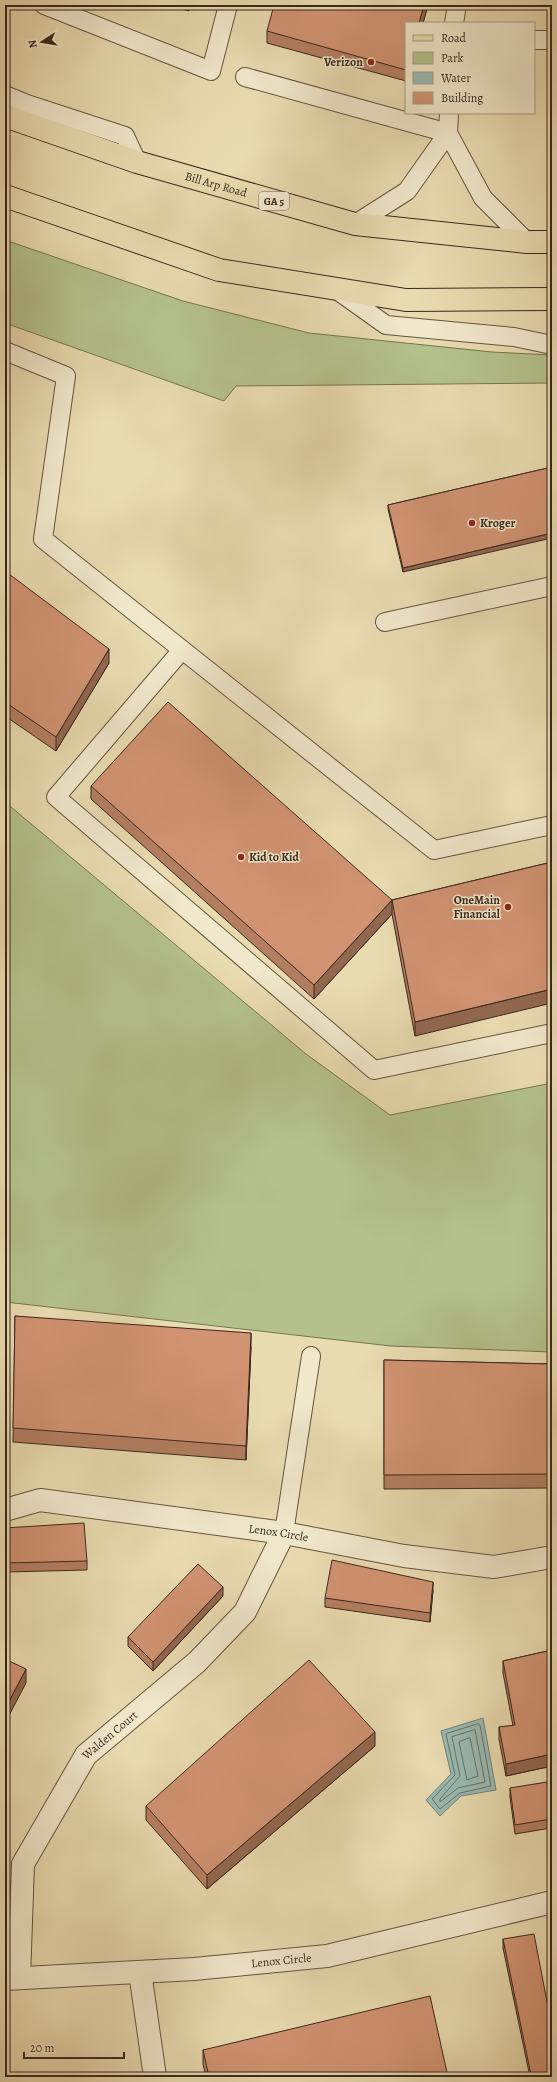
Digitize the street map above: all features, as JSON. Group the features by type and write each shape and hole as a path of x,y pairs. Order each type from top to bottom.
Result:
{"main road":[{"name":"Bill Arp Road","path":"5,116 137,162 355,224 527,242 552,242"},
{"path":"5,196 219,270 406,300 552,299"}],"street":[{"name":"Lenox Circle","path":"5,1510 40,1500 284,1532 404,1556 494,1567 552,1557"},
{"name":"Walden Court","path":"12,1978 23,1864 86,1755 197,1662 246,1612 284,1532"},
{"name":"Lenox Circle","path":"12,1978 194,1969 327,1956 552,1902"},
{"path":"140,1972 155,2077"}],"lane":[{"path":"44,5 212,72 228,5"},
{"path":"454,22 457,5"},
{"path":"535,40 552,40"},
{"path":"245,77 448,133"},
{"path":"5,95 26,104 125,136 137,162"},
{"path":"449,114 448,133 483,198 527,242"},
{"path":"355,224 407,191 448,133"},
{"path":"334,288 386,325 514,337 552,345"},
{"path":"5,351 66,376 43,539 434,850 552,825"},
{"path":"385,622 552,586"},
{"path":"182,650 56,797 374,1070 552,1033"},
{"path":"284,1532 311,1356"}],"green space":[{"path":"5,240 183,301 309,333 492,352 552,355 552,383 236,386 224,401 5,323"},
{"path":"5,802 306,1054 390,1115 552,1083 552,1352 391,1346 5,1302"}],"water":[{"path":"483,1718 496,1790 461,1796 440,1816 426,1800 451,1774 441,1731"}],"building":[{"name":"Verizon","path":"274,5 424,5 419,22 405,22 405,70 267,31"},
{"path":"5,391 8,391 5,401"},
{"name":"Kroger","path":"552,467 552,533 403,568 388,505"},
{"path":"5,571 109,649 56,737 5,702"},
{"name":"Kid to Kid","path":"168,702 392,900 314,985 91,786"},
{"path":"552,862 552,989 415,1022 392,900"},
{"path":"15,1316 251,1333 246,1446 13,1428"},
{"path":"384,1360 552,1364 552,1474 384,1475"},
{"path":"84,1523 87,1561 5,1563 5,1528"},
{"path":"332,1560 433,1582 430,1613 325,1598"},
{"path":"198,1564 223,1587 153,1662 128,1637"},
{"path":"552,1650 552,1754 506,1764 499,1727 515,1725 503,1661"},
{"path":"5,1659 26,1669 5,1709"},
{"path":"309,1660 375,1732 207,1875 146,1806"},
{"path":"547,1782 551,1819 515,1825 510,1788"},
{"path":"534,1934 552,2028 552,2071 531,2075 503,1939"},
{"path":"430,1996 448,2077 209,2077 203,2050"}],"place":[{"name":"Verizon","path":"371,62"},
{"name":"Kroger","path":"472,523"},
{"name":"Kid to Kid","path":"241,857"},
{"name":"OneMain Financial","path":"508,907"}]}
